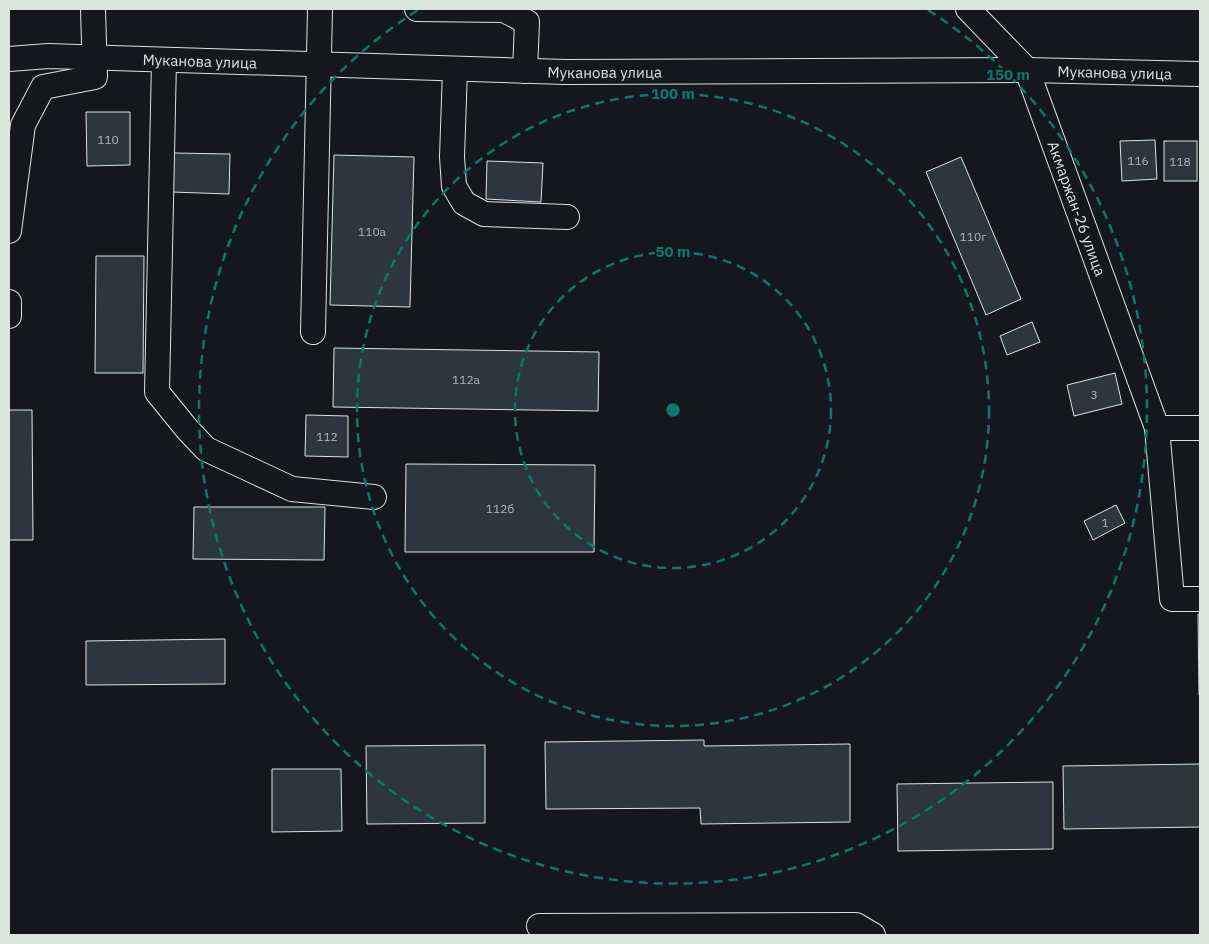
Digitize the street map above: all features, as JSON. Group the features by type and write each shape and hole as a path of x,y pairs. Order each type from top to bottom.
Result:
{"street":[{"path":"9,231 23,125 43,87 96,77 93,9"},
{"path":"313,332 320,9"},
{"path":"417,9 504,10 527,22 525,71"},
{"name":"Акмаржан-26 улица","path":"968,9 1027,70 1157,428 1172,599 1200,599"},
{"name":"Муканова улица","path":"9,59 48,56 575,72 1027,70 1200,74"},
{"path":"164,60 158,392 187,430 206,449 292,488 374,497"},
{"path":"455,69 452,157 454,186 464,203 484,214 567,218"},
{"path":"9,302 9,316"},
{"path":"1157,428 1200,428"},
{"path":"539,926 856,925 873,935"}],"building":[{"path":"86,112 130,112 130,165 87,166"},
{"path":"1155,140 1157,179 1122,181 1120,141"},
{"path":"1164,141 1197,141 1197,181 1164,181"},
{"path":"174,153 230,154 229,194 172,192"},
{"path":"334,155 414,157 410,307 330,305"},
{"path":"961,157 1021,299 986,315 926,172"},
{"path":"487,161 543,163 541,202 486,199"},
{"path":"96,256 144,256 143,373 95,373"},
{"path":"1032,322 1040,342 1007,355 1000,336"},
{"path":"334,348 599,352 598,411 333,407"},
{"path":"1115,373 1122,404 1074,416 1067,385"},
{"path":"9,410 32,410 33,540 9,540"},
{"path":"306,415 348,416 348,457 305,456"},
{"path":"406,464 595,465 594,552 405,552"},
{"path":"1116,505 1125,523 1093,540 1084,521"},
{"path":"194,507 325,507 324,560 193,559"},
{"path":"1198,614 1200,614 1200,695 1199,695"},
{"path":"225,639 225,684 86,685 86,641"},
{"path":"704,740 704,746 850,744 850,822 701,824 700,808 546,809 545,742"},
{"path":"485,745 485,823 367,824 366,746"},
{"path":"1200,764 1200,827 1064,829 1063,766"},
{"path":"272,769 341,769 342,831 272,832"},
{"path":"1053,782 1053,849 898,851 897,784"}]}
